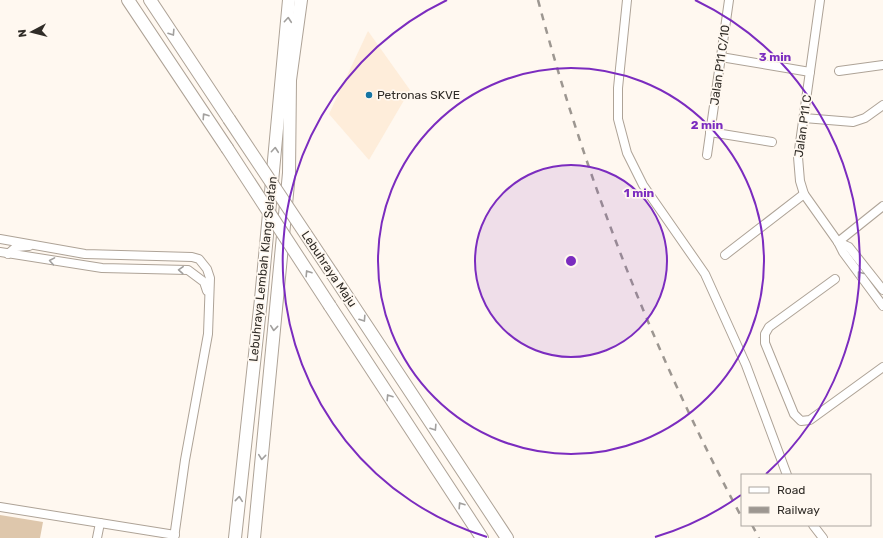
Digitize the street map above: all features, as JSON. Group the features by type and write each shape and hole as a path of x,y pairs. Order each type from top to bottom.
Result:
{"highway":[{"name":"Lebuhraya Maju","path":"128,0 227,148 482,538"},
{"name":"Lebuhraya Maju","path":"150,0 334,275 507,538"},
{"name":"Lebuhraya Lembah Klang Selatan","path":"235,538 260,306 290,0"},
{"name":"Lebuhraya Lembah Klang Selatan","path":"254,538 289,172 290,80 301,0"}],"street":[{"path":"627,0 618,88 618,119 627,153 643,185 705,274 746,365 787,474"},
{"name":"Jalan P11 C/10","path":"707,155 729,0"},
{"name":"Jalan P11 C","path":"820,0 798,157 800,181 804,194 838,242 843,252 883,306"},
{"path":"721,57 810,72"},
{"path":"839,71 883,65"},
{"path":"804,118 853,122 865,118 883,105"},
{"path":"710,132 772,142"},
{"path":"725,255 804,194"},
{"path":"838,242 883,206"},
{"path":"0,239 85,254 192,256 199,259 207,269 210,278 208,294 208,334 185,460 175,536 0,507"},
{"path":"0,242 7,246 4,253"},
{"name":"Jalan P11 C","path":"838,242 849,247 883,290"},
{"path":"4,253 19,247 44,246"},
{"path":"4,253 81,266 188,270 204,282 208,294"},
{"path":"119,255 130,260 130,269"},
{"path":"835,279 769,327 765,334 765,343 794,414 801,421 810,420 883,366"},
{"path":"97,538 100,523"},
{"path":"813,526 823,538"}],"shaded area":[{"path":"368,31 410,90 369,160 329,114"},
{"path":"0,515 43,522 40,538 0,538"}],"railway":[{"path":"538,0 578,134 600,200 625,265 651,329 680,393 741,516"},
{"path":"753,526 759,538"}],"place":[{"name":"Petronas SKVE","path":"369,95"}]}
